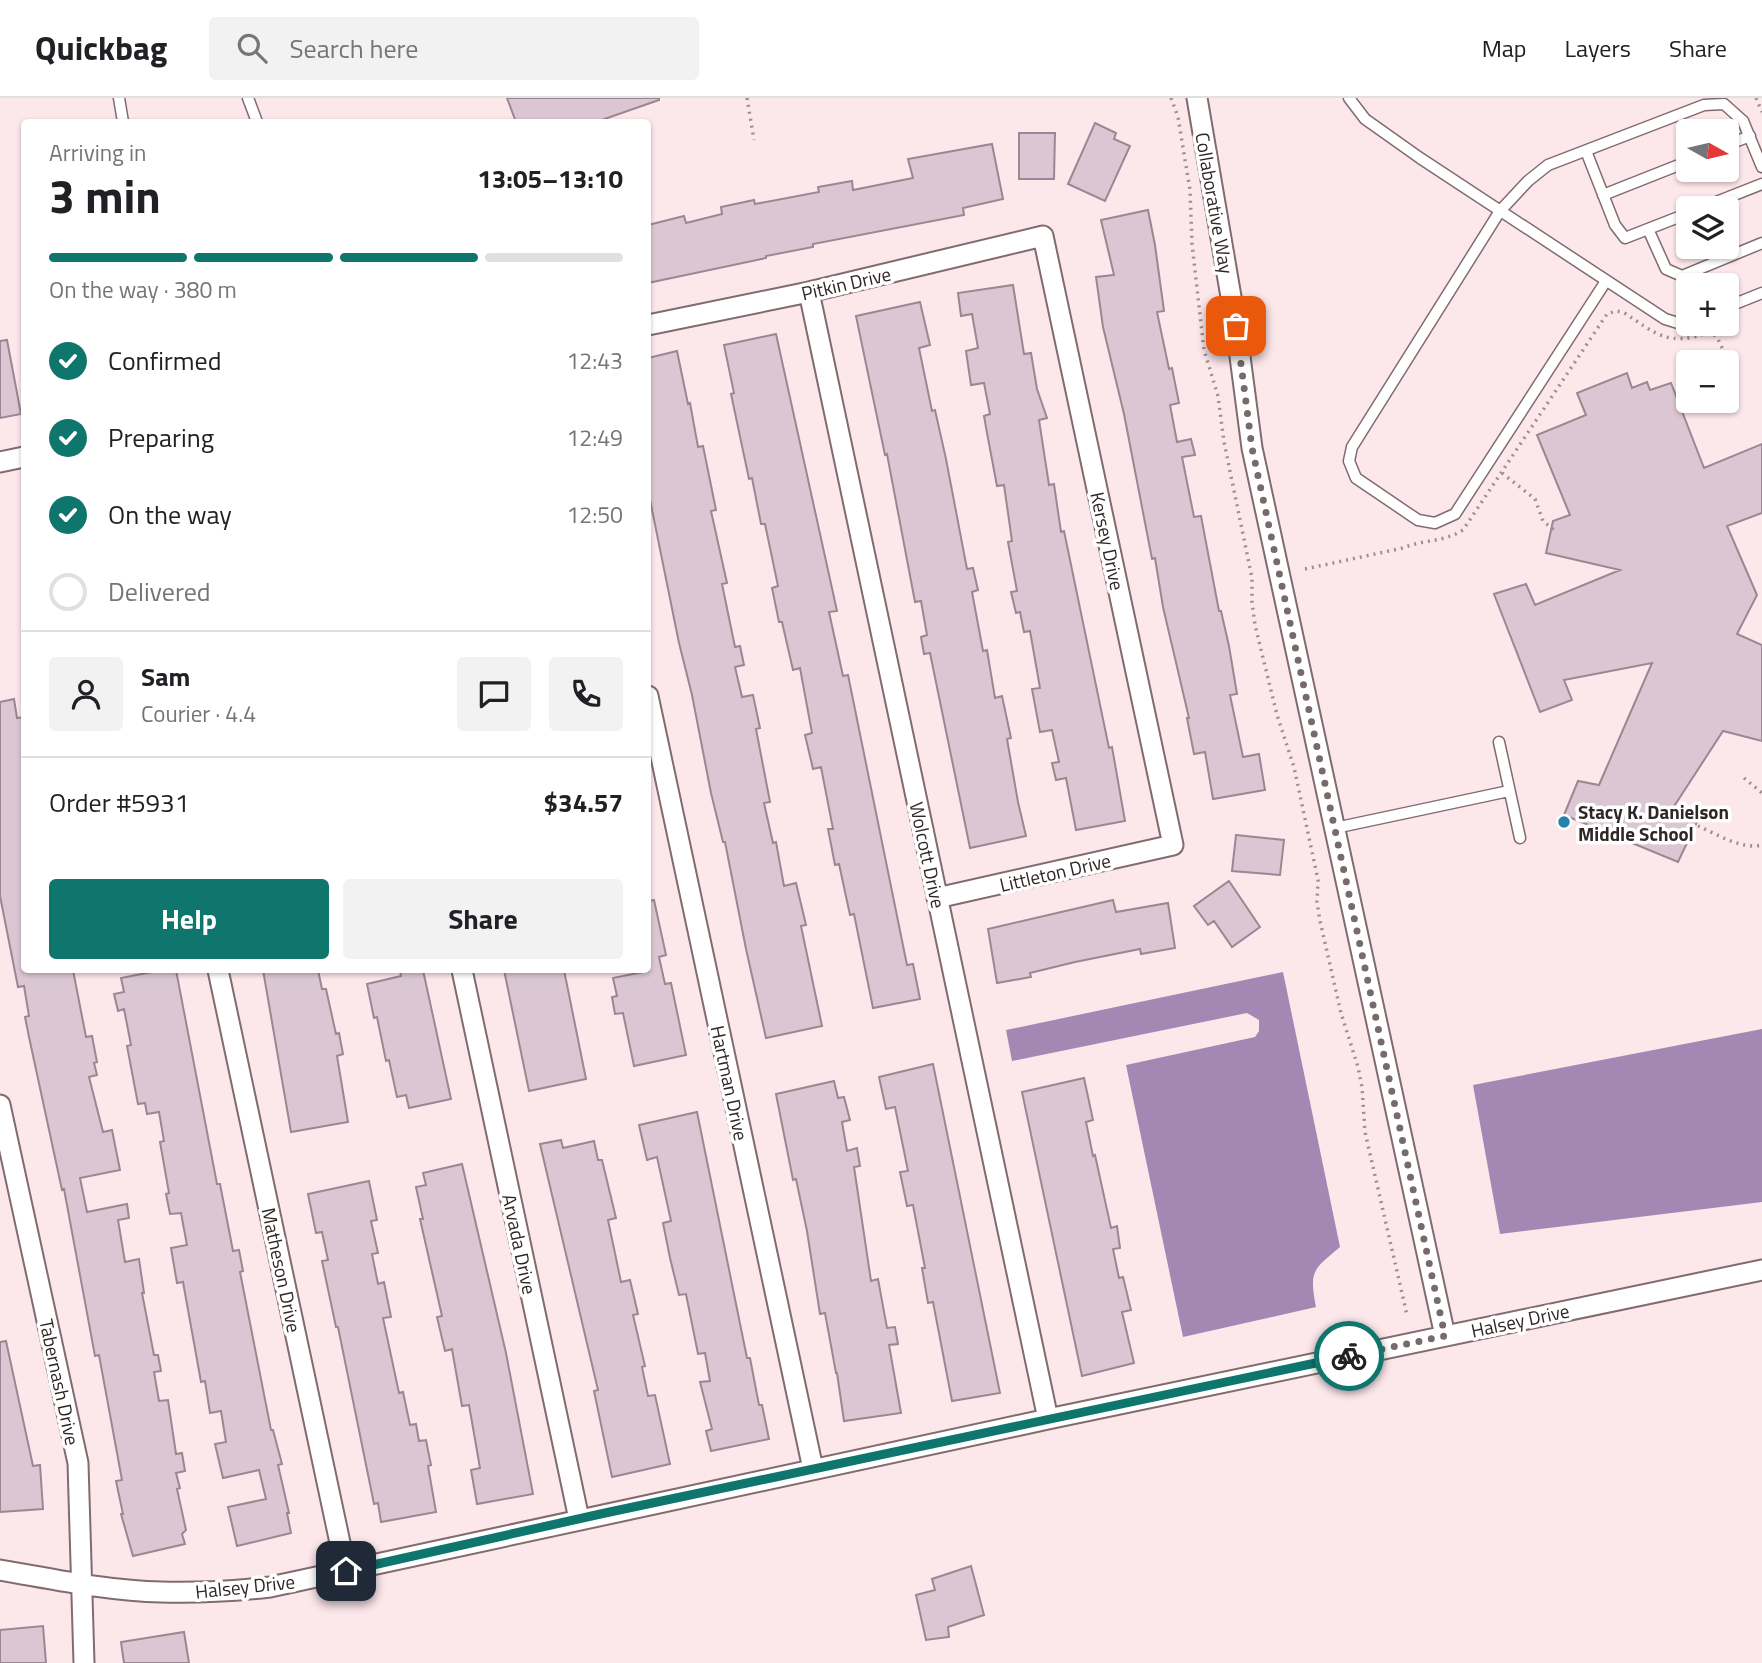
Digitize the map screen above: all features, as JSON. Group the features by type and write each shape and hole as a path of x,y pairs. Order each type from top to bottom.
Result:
{"street":[{"name":"Collaborative Way","path":"1197,98 1236,326 1252,448 1445,1336"},
{"name":"Pitkin Drive","path":"651,324 809,292 1044,236"},
{"name":"Kersey Drive","path":"1044,236 1172,845"},
{"name":"Wolcott Drive","path":"809,292 1048,1419"},
{"path":"0,462 21,458"},
{"name":"Hartman Drive","path":"651,710 813,1469"},
{"name":"Littleton Drive","path":"937,898 1172,845"},
{"name":"Matheson Drive","path":"219,973 346,1571"},
{"name":"Arvada Drive","path":"463,973 579,1519"},
{"name":"Tabernash Drive","path":"0,1105 78,1463 84,1663"},
{"name":"Halsey Drive","path":"0,1570 159,1592 232,1591 270,1587 1048,1419 1762,1270"}],"lane":[{"path":"119,98 122,119"},
{"path":"248,98 256,119"},
{"path":"1349,98 1365,119 1606,281 1665,319 1676,322"},
{"path":"1606,281 1455,514 1435,523 1418,520 1356,478 1349,461 1352,447 1500,211 1528,181 1548,165 1704,105 1724,104 1743,121 1762,167"},
{"path":"1740,140 1749,136"},
{"path":"1586,152 1615,225 1625,238 1676,218"},
{"path":"1603,195 1676,166"},
{"path":"1732,196 1762,184"},
{"path":"1648,229 1665,269 1682,276 1762,243"},
{"path":"1739,302 1762,293"},
{"path":"1499,742 1520,838"},
{"path":"1335,828 1509,792"}],"path":[{"path":"747,98 754,140"},
{"path":"1171,98 1178,117 1190,190 1192,244 1204,349 1218,396 1224,442 1252,578 1255,625 1277,715 1294,767 1318,880 1320,921 1341,1013 1362,1087 1365,1132 1407,1315"},
{"path":"1756,98 1762,112"},
{"path":"1305,569 1403,548 1419,542 1443,540 1454,536 1471,522 1607,314 1623,312 1669,339 1699,336"},
{"path":"1502,473 1535,499 1543,521 1555,531"},
{"path":"1744,778 1762,793"},
{"path":"1698,826 1741,844 1754,847 1762,845"}],"shaded area":[{"path":"1283,972 1340,1247 1315,1272 1313,1285 1316,1307 1183,1337 1126,1065 1255,1037 1259,1031 1259,1020 1247,1013 1012,1061 1006,1030"},
{"path":"1762,1029 1762,1202 1500,1234 1473,1085"}],"building":[{"path":"507,98 659,98 605,119 515,119"},
{"path":"1095,123 1116,133 1114,139 1130,146 1105,201 1068,184"},
{"path":"1019,133 1055,133 1054,179 1019,179"},
{"path":"992,144 1003,199 963,208 964,215 813,244 813,247 651,282 651,224 684,216 686,223 722,214 721,207 754,200 755,204 819,192 818,187 852,181 853,190 913,178 908,159"},
{"path":"1148,210 1164,311 1157,312 1179,403 1170,405 1177,442 1191,439 1195,455 1182,457 1194,517 1201,516 1219,611 1229,646 1237,694 1230,695 1243,757 1259,754 1265,790 1213,799 1205,752 1194,754 1189,718 1163,607 1155,558 1152,559 1124,414 1103,327 1096,277 1114,275 1101,220"},
{"path":"1013,285 1024,354 1031,353 1037,389 1047,418 1039,420 1049,485 1054,484 1061,532 1064,531 1109,748 1112,747 1125,821 1076,830 1066,778 1056,780 1052,763 1059,762 1052,730 1040,732 1032,689 1040,688 1030,631 1024,632 1020,612 1016,613 1011,592 1017,591 1008,542 1012,541 1004,485 997,486 984,416 990,414 984,383 971,385 966,351 978,348 972,314 961,316 958,293"},
{"path":"920,302 930,345 919,348 932,411 935,410 946,459 967,569 973,568 978,590 972,592 983,651 987,650 995,698 1002,696 1011,738 1007,739 1026,836 970,848 930,653 924,654 921,637 927,635 921,601 915,602 887,454 885,455 856,316"},
{"path":"776,334 837,611 829,612 843,676 848,675 907,965 913,964 920,999 873,1008 854,914 850,915 839,864 835,865 828,829 833,829 821,767 813,769 805,735 812,733 800,668 793,670 782,622 779,622 772,588 778,586 765,524 761,524 752,478 749,479 731,394 734,393 724,345"},
{"path":"7,340 21,414 0,418 0,341"},
{"path":"677,351 698,447 703,446 716,510 711,511 727,583 722,584 735,647 740,646 744,665 735,667 742,697 753,695 760,728 756,729 770,802 764,803 773,843 776,842 784,886 796,883 806,925 801,926 822,1026 766,1038 725,842 711,793 651,505 651,357"},
{"name":"Stacy K. Danielson Middle School","path":"1627,373 1632,388 1647,382 1650,390 1671,383 1676,396 1676,413 1683,413 1704,468 1762,444 1762,513 1727,526 1757,595 1737,634 1762,645 1762,741 1723,731 1671,811 1697,822 1678,862 1564,815 1578,781 1599,785 1652,663 1564,680 1572,700 1540,712 1494,594 1526,584 1535,605 1620,570 1546,553 1553,521 1570,515 1537,435 1586,415 1577,393"},
{"path":"14,699 17,718 21,717 21,973 74,973 86,1037 92,1036 97,1062 94,1063 97,1075 89,1077 103,1132 112,1130 120,1170 80,1178 87,1212 127,1204 129,1218 118,1220 125,1262 139,1259 142,1293 154,1355 158,1355 161,1371 154,1372 159,1401 168,1400 176,1454 182,1453 185,1471 176,1473 186,1530 182,1534 185,1544 133,1556 121,1514 116,1481 122,1480 99,1355 95,1356 64,1189 62,1190 29,1037 24,986 18,987 0,896 0,702"},
{"path":"1236,835 1284,840 1280,875 1232,871"},
{"path":"1229,881 1260,927 1232,947 1214,921 1208,925 1194,906"},
{"path":"651,900 654,900 666,955 659,957 665,984 671,983 686,1055 634,1066 623,1013 615,1014 612,997 617,996 613,978 651,973"},
{"path":"1113,900 1116,912 1168,903 1175,948 1141,954 1140,949 1075,962 1030,973 1031,977 997,983 988,929"},
{"path":"147,973 177,973 217,1184 220,1184 233,1251 239,1250 243,1271 240,1272 271,1430 282,1464 278,1465 291,1533 237,1546 228,1507 266,1499 259,1470 223,1478 215,1444 226,1442 221,1411 210,1413 205,1381 201,1382 183,1282 177,1283 171,1248 187,1245 181,1213 170,1214 160,1142 164,1141 159,1112 147,1114 145,1103 138,1104 127,1046 131,1045 124,1009 118,1011 114,994 124,992 121,978"},
{"path":"264,973 319,973 322,989 326,989 336,1034 339,1033 343,1054 337,1056 348,1122 291,1132"},
{"path":"400,973 424,973 451,1099 409,1108 406,1095 397,1097 367,984 401,976"},
{"path":"505,973 565,973 586,1079 529,1091"},
{"path":"933,1064 1000,1393 952,1401 933,1302 928,1303 922,1268 925,1268 913,1205 907,1206 900,1172 908,1171 895,1107 886,1109 879,1077"},
{"path":"1084,1078 1093,1120 1086,1122 1093,1156 1095,1155 1111,1228 1117,1226 1120,1248 1113,1249 1119,1278 1123,1277 1131,1310 1122,1312 1134,1363 1082,1376 1022,1092"},
{"path":"834,1081 838,1098 844,1097 850,1120 842,1122 847,1151 857,1148 860,1166 854,1167 871,1281 878,1279 887,1328 895,1327 898,1344 889,1345 901,1413 844,1421 825,1313 820,1314 807,1231 796,1179 793,1180 776,1094"},
{"path":"697,1112 747,1358 750,1358 769,1439 711,1451 706,1431 712,1429 700,1382 710,1381 705,1353 698,1354 686,1294 679,1295 663,1223 671,1221 657,1157 647,1160 639,1125"},
{"path":"561,1140 563,1148 594,1141 598,1160 602,1160 616,1218 608,1220 621,1282 630,1280 638,1314 633,1315 645,1366 642,1367 648,1396 655,1395 670,1464 612,1477 594,1391 598,1390 540,1144"},
{"path":"462,1164 506,1353 533,1494 477,1504 471,1470 480,1468 469,1405 462,1406 452,1349 445,1351 437,1317 442,1316 420,1219 423,1219 416,1187 426,1185 423,1173"},
{"path":"369,1181 377,1220 371,1221 378,1253 372,1254 378,1284 384,1282 391,1317 383,1318 399,1393 403,1392 410,1425 416,1424 419,1441 426,1440 436,1512 381,1522 378,1503 374,1504 322,1261 328,1260 322,1232 316,1233 308,1194"},
{"path":"6,1341 33,1466 40,1465 43,1509 0,1512 0,1342"},
{"path":"971,1566 984,1615 948,1627 949,1637 926,1640 916,1595 935,1590 932,1579"},
{"path":"43,1626 46,1663 0,1663 0,1630"},
{"path":"184,1632 189,1663 124,1663 121,1642"}],"way so far":[{"path":"1236,326 1252,448 1445,1336 1349,1356"}],"place":[{"name":"Stacy K. Danielson Middle School","path":"1564,822"}],"route":[{"path":"346,1571 605,1513 1349,1356"}]}
